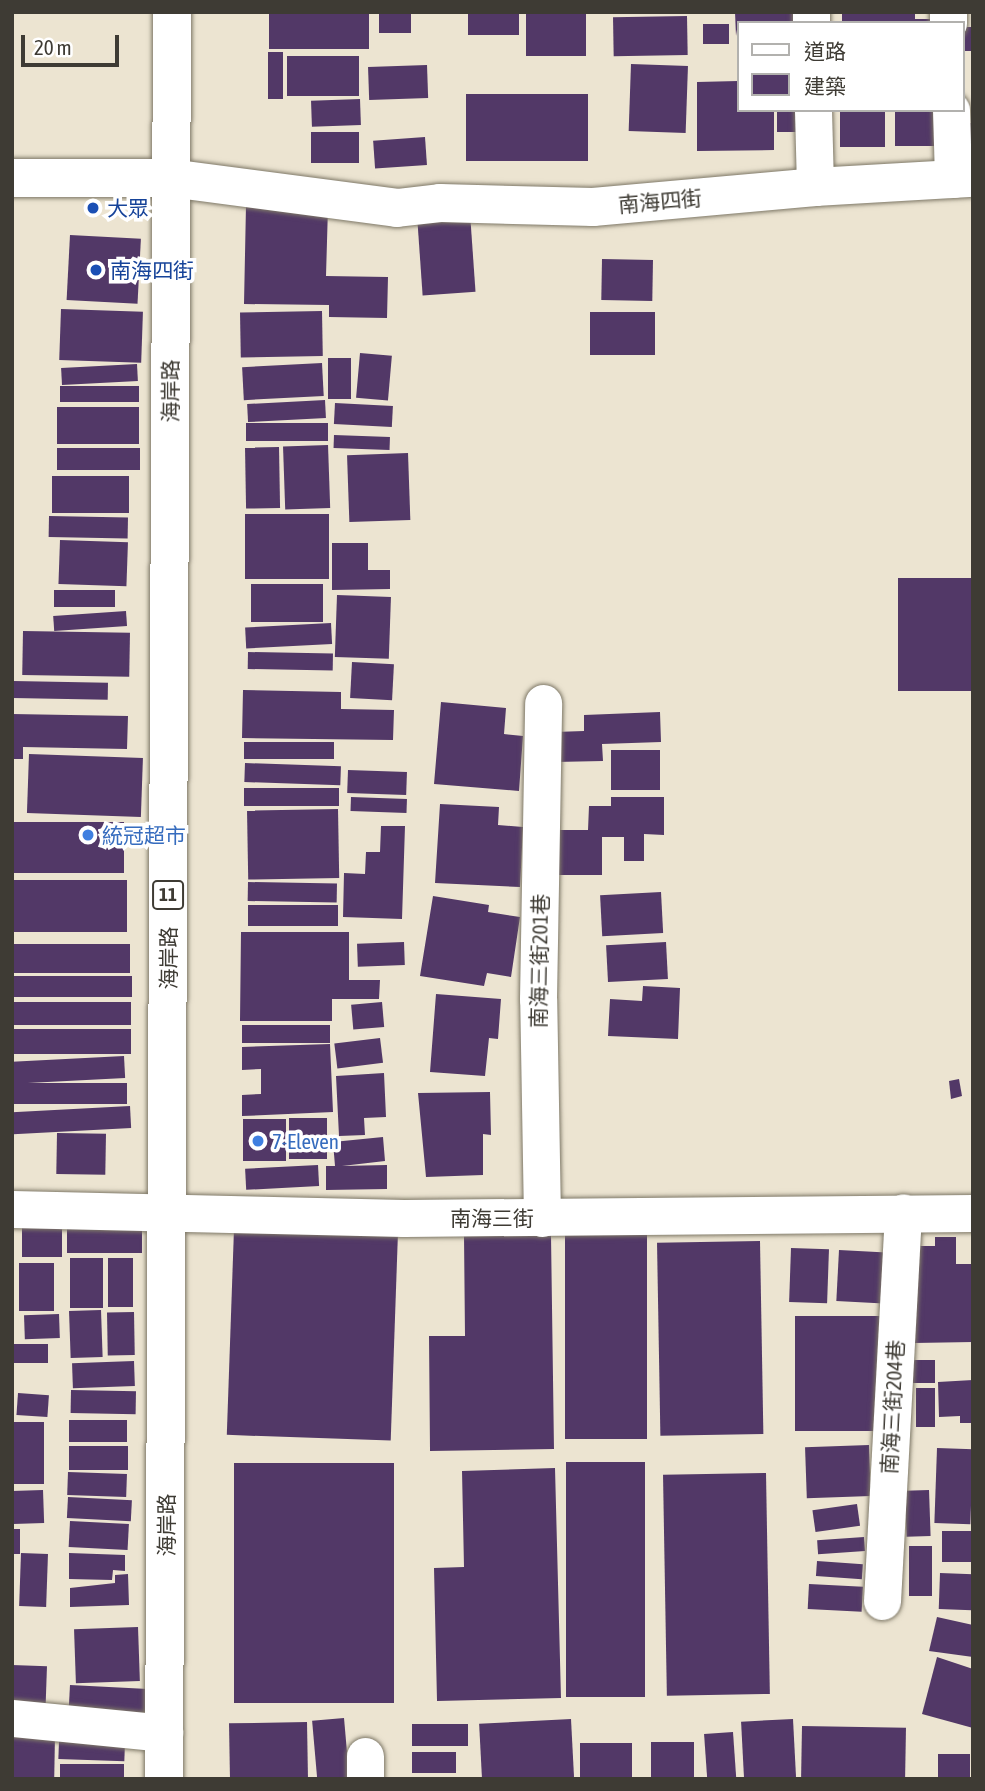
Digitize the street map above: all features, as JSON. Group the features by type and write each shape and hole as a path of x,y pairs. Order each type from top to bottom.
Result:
{"main road":[{"name":"海岸路","path":"164,1779 172,12"},
{"name":"南海四街","path":"12,178 170,178 397,208 440,203 593,207 815,187 963,179"}],"street":[{"path":"813,112 815,187"},
{"path":"951,112 963,179"},
{"name":"南海三街201巷","path":"542,1218 538,999 543,703"},
{"name":"南海三街","path":"12,1209 168,1214 542,1218 973,1213"},
{"name":"南海三街204巷","path":"882,1601 903,1213"},
{"path":"12,1718 164,1733"}],"building":[{"path":"269,12 369,12 369,49 269,49"},
{"path":"379,12 411,12 411,33 379,33"},
{"path":"468,12 519,12 519,35 468,35"},
{"path":"526,12 586,12 586,56 526,56"},
{"path":"735,12 800,12 800,21 736,21 736,36"},
{"path":"842,13 915,13 915,19 936,19 936,21 842,21"},
{"path":"687,16 688,55 614,56 613,17"},
{"path":"703,24 729,24 729,44 703,44"},
{"path":"964,27 973,27 973,51 964,51"},
{"path":"268,52 283,52 283,99 268,99"},
{"path":"287,56 359,56 359,96 287,96"},
{"path":"631,64 688,66 686,133 629,131"},
{"path":"427,65 428,98 369,100 368,67"},
{"path":"736,81 736,112 774,112 774,150 697,151 697,82"},
{"path":"466,94 588,94 588,161 466,161"},
{"path":"360,99 361,125 312,127 311,101"},
{"path":"777,112 803,112 803,132 777,132"},
{"path":"840,112 885,112 885,147 840,147"},
{"path":"895,112 940,112 940,146 895,146"},
{"path":"968,123 973,123 973,156 970,156"},
{"path":"311,132 359,132 359,163 311,163"},
{"path":"425,137 427,165 375,169 373,141"},
{"path":"246,205 328,207 326,276 388,277 387,318 329,317 329,305 244,304"},
{"path":"470,213 476,292 423,296 417,217"},
{"path":"70,235 141,239 138,304 67,300"},
{"path":"602,259 653,260 652,301 601,300"},
{"path":"61,309 143,312 141,363 59,360"},
{"path":"322,311 323,356 241,357 240,312"},
{"path":"590,312 655,312 655,355 590,355"},
{"path":"360,353 392,356 388,401 356,398"},
{"path":"328,358 351,358 351,399 328,399"},
{"path":"322,363 324,396 244,400 242,367"},
{"path":"137,364 138,381 62,385 61,368"},
{"path":"60,386 139,386 139,402 60,402"},
{"path":"325,400 326,418 248,422 247,404"},
{"path":"335,403 393,406 392,427 334,424"},
{"path":"57,407 139,407 139,444 57,444"},
{"path":"246,423 328,423 328,441 246,441"},
{"path":"334,435 390,437 390,450 334,448"},
{"path":"328,445 330,508 285,510 283,447"},
{"path":"279,447 280,508 246,509 245,448"},
{"path":"57,448 140,448 140,470 57,470"},
{"path":"408,453 410,520 349,522 347,455"},
{"path":"52,476 129,476 129,513 52,513"},
{"path":"245,514 329,514 329,579 245,579"},
{"path":"49,516 128,517 128,538 49,537"},
{"path":"60,540 128,542 126,586 58,584"},
{"path":"332,543 368,543 368,570 390,570 390,589 332,590"},
{"path":"898,578 973,578 973,691 898,691"},
{"path":"251,584 323,584 323,622 251,622"},
{"path":"54,590 115,590 115,607 54,607"},
{"path":"337,595 391,597 389,659 335,657"},
{"path":"126,611 127,626 54,631 53,616"},
{"path":"331,623 332,644 246,648 245,628"},
{"path":"23,631 130,633 129,677 22,675"},
{"path":"248,652 333,653 333,670 248,669"},
{"path":"352,662 394,664 392,700 350,698"},
{"path":"13,681 108,683 108,700 13,698"},
{"path":"243,690 341,692 341,709 394,710 393,740 242,738"},
{"path":"441,702 506,708 504,734 523,736 519,791 434,784"},
{"path":"660,712 661,742 602,744 603,761 555,762 555,732 584,731 584,715"},
{"path":"12,714 128,716 127,749 23,747 23,759 12,759"},
{"path":"244,742 334,742 334,759 244,759"},
{"path":"611,750 660,750 660,790 611,790"},
{"path":"29,754 143,758 141,817 27,813"},
{"path":"245,763 341,766 340,785 244,782"},
{"path":"348,770 407,772 406,795 347,793"},
{"path":"244,788 339,788 339,806 244,806"},
{"path":"351,797 407,799 406,813 351,811"},
{"path":"611,797 664,797 664,835 644,834 644,861 624,861 624,837 602,837 602,875 551,875 551,830 588,830 589,806 611,806"},
{"path":"440,804 499,807 498,825 523,827 520,887 435,883"},
{"path":"338,809 339,878 248,880 247,811"},
{"path":"12,822 124,822 124,873 12,873"},
{"path":"381,826 405,826 402,919 343,917 344,873 365,874 366,852 380,852"},
{"path":"12,880 127,880 127,932 12,932"},
{"path":"248,882 337,884 337,903 248,901"},
{"path":"661,892 663,933 602,936 600,895"},
{"path":"433,896 489,905 488,912 520,917 511,977 487,973 484,986 420,976"},
{"path":"248,905 338,905 338,926 248,926"},
{"path":"241,932 349,932 349,980 380,980 379,999 332,999 332,1021 240,1021"},
{"path":"404,942 405,965 358,967 357,944"},
{"path":"666,942 668,979 608,982 606,945"},
{"path":"12,944 130,944 130,973 12,973"},
{"path":"12,976 132,976 132,997 12,997"},
{"path":"643,986 680,988 678,1039 608,1036 610,999 642,1001"},
{"path":"436,994 501,999 498,1039 489,1038 485,1076 430,1072"},
{"path":"12,1002 131,1002 131,1025 12,1025"},
{"path":"382,1002 384,1027 353,1030 351,1005"},
{"path":"242,1025 330,1025 330,1043 242,1043"},
{"path":"12,1029 131,1029 131,1054 12,1054"},
{"path":"380,1038 383,1063 337,1068 334,1044"},
{"path":"330,1044 333,1112 242,1116 242,1095 261,1094 261,1069 242,1070 242,1047"},
{"path":"124,1056 125,1078 13,1084 12,1062"},
{"path":"384,1073 386,1117 364,1118 365,1135 339,1136 336,1076"},
{"path":"959,1079 962,1096 951,1099 949,1081"},
{"path":"12,1083 127,1083 127,1104 12,1104"},
{"path":"490,1092 491,1135 483,1134 483,1175 426,1177 418,1093"},
{"path":"130,1106 131,1128 13,1134 12,1112"},
{"path":"289,1118 327,1118 327,1159 289,1159"},
{"path":"243,1119 286,1119 286,1161 243,1161"},
{"path":"57,1133 106,1134 105,1175 56,1174"},
{"path":"383,1137 385,1161 342,1166 387,1165 387,1189 326,1190 326,1166 335,1166 333,1142"},
{"path":"318,1165 319,1186 246,1190 245,1169"},
{"path":"22,1226 62,1226 62,1257 22,1257"},
{"path":"67,1227 142,1227 142,1253 67,1253"},
{"path":"234,1229 398,1235 391,1441 227,1435"},
{"path":"565,1234 647,1234 647,1439 565,1439"},
{"path":"551,1235 554,1449 430,1451 429,1336 465,1336 464,1236"},
{"path":"935,1237 956,1237 956,1264 973,1264 973,1342 914,1343 914,1358 906,1358 915,1246 935,1246"},
{"path":"760,1241 763,1434 660,1436 657,1243"},
{"path":"791,1248 829,1249 827,1303 789,1302"},
{"path":"839,1250 891,1253 888,1304 836,1301"},
{"path":"70,1258 103,1258 103,1308 70,1308"},
{"path":"108,1258 133,1258 133,1307 108,1307"},
{"path":"19,1263 54,1263 54,1311 19,1311"},
{"path":"101,1310 103,1357 71,1358 69,1311"},
{"path":"107,1312 134,1312 135,1355 108,1355"},
{"path":"59,1314 60,1338 25,1339 24,1315"},
{"path":"795,1316 884,1316 884,1431 795,1431"},
{"path":"12,1344 48,1344 48,1363 12,1363"},
{"path":"912,1360 935,1360 935,1383 912,1383"},
{"path":"134,1361 135,1386 73,1388 72,1363"},
{"path":"973,1380 973,1423 960,1423 960,1416 939,1417 938,1382"},
{"path":"916,1388 935,1388 935,1427 916,1427"},
{"path":"71,1390 136,1391 136,1414 71,1413"},
{"path":"18,1393 49,1395 47,1417 16,1415"},
{"path":"69,1420 127,1420 127,1442 69,1442"},
{"path":"12,1422 44,1422 44,1484 12,1484"},
{"path":"869,1445 871,1496 807,1498 805,1447"},
{"path":"69,1446 128,1446 128,1470 69,1470"},
{"path":"937,1448 973,1449 970,1524 934,1523"},
{"path":"566,1462 645,1462 645,1697 566,1697"},
{"path":"234,1463 394,1463 394,1703 234,1703"},
{"path":"555,1468 561,1698 437,1701 434,1568 464,1567 462,1471"},
{"path":"68,1472 127,1474 126,1497 67,1495"},
{"path":"766,1473 770,1694 667,1696 663,1475"},
{"path":"43,1490 44,1523 13,1524 12,1491"},
{"path":"929,1490 931,1536 907,1537 905,1491"},
{"path":"68,1497 132,1500 131,1521 67,1518"},
{"path":"857,1504 860,1526 815,1532 812,1510"},
{"path":"70,1521 129,1524 128,1550 69,1547"},
{"path":"12,1529 20,1529 20,1554 12,1554"},
{"path":"942,1531 973,1531 973,1562 942,1562"},
{"path":"864,1537 865,1551 818,1554 817,1540"},
{"path":"909,1546 932,1546 932,1596 909,1596"},
{"path":"21,1553 48,1554 46,1607 19,1606"},
{"path":"69,1553 125,1555 125,1571 113,1570 112,1580 69,1579"},
{"path":"817,1561 863,1564 862,1579 816,1576"},
{"path":"940,1573 973,1574 972,1610 939,1609"},
{"path":"128,1574 129,1605 70,1607 70,1588 115,1583 115,1575"},
{"path":"809,1584 863,1587 862,1612 808,1609"},
{"path":"937,1617 973,1625 973,1657 929,1651"},
{"path":"138,1627 140,1681 76,1683 74,1629"},
{"path":"937,1657 973,1669 973,1728 922,1714"},
{"path":"12,1665 47,1666 45,1710 12,1709"},
{"path":"70,1685 148,1689 147,1714 69,1710"},
{"path":"344,1718 349,1779 317,1779 312,1721"},
{"path":"571,1719 574,1779 482,1779 479,1724"},
{"path":"793,1719 796,1779 744,1779 741,1722"},
{"path":"307,1722 308,1779 230,1779 229,1723"},
{"path":"412,1724 468,1724 468,1746 412,1746"},
{"path":"802,1726 906,1728 905,1779 801,1779"},
{"path":"733,1732 736,1778 707,1779 704,1734"},
{"path":"12,1734 55,1735 54,1779 12,1779"},
{"path":"59,1741 125,1743 124,1761 58,1759"},
{"path":"651,1742 694,1742 694,1779 651,1779"},
{"path":"580,1743 632,1743 632,1779 580,1779"},
{"path":"412,1752 456,1752 456,1773 412,1773"},
{"path":"938,1754 970,1754 970,1779 938,1779"},
{"path":"60,1764 124,1764 124,1779 60,1779"}],"place":[{"name":"大眾","path":"93,208"},
{"name":"南海四街","path":"96,270"},
{"name":"統冠超市","path":"88,835"},
{"name":"7-Eleven","path":"258,1141"}]}
